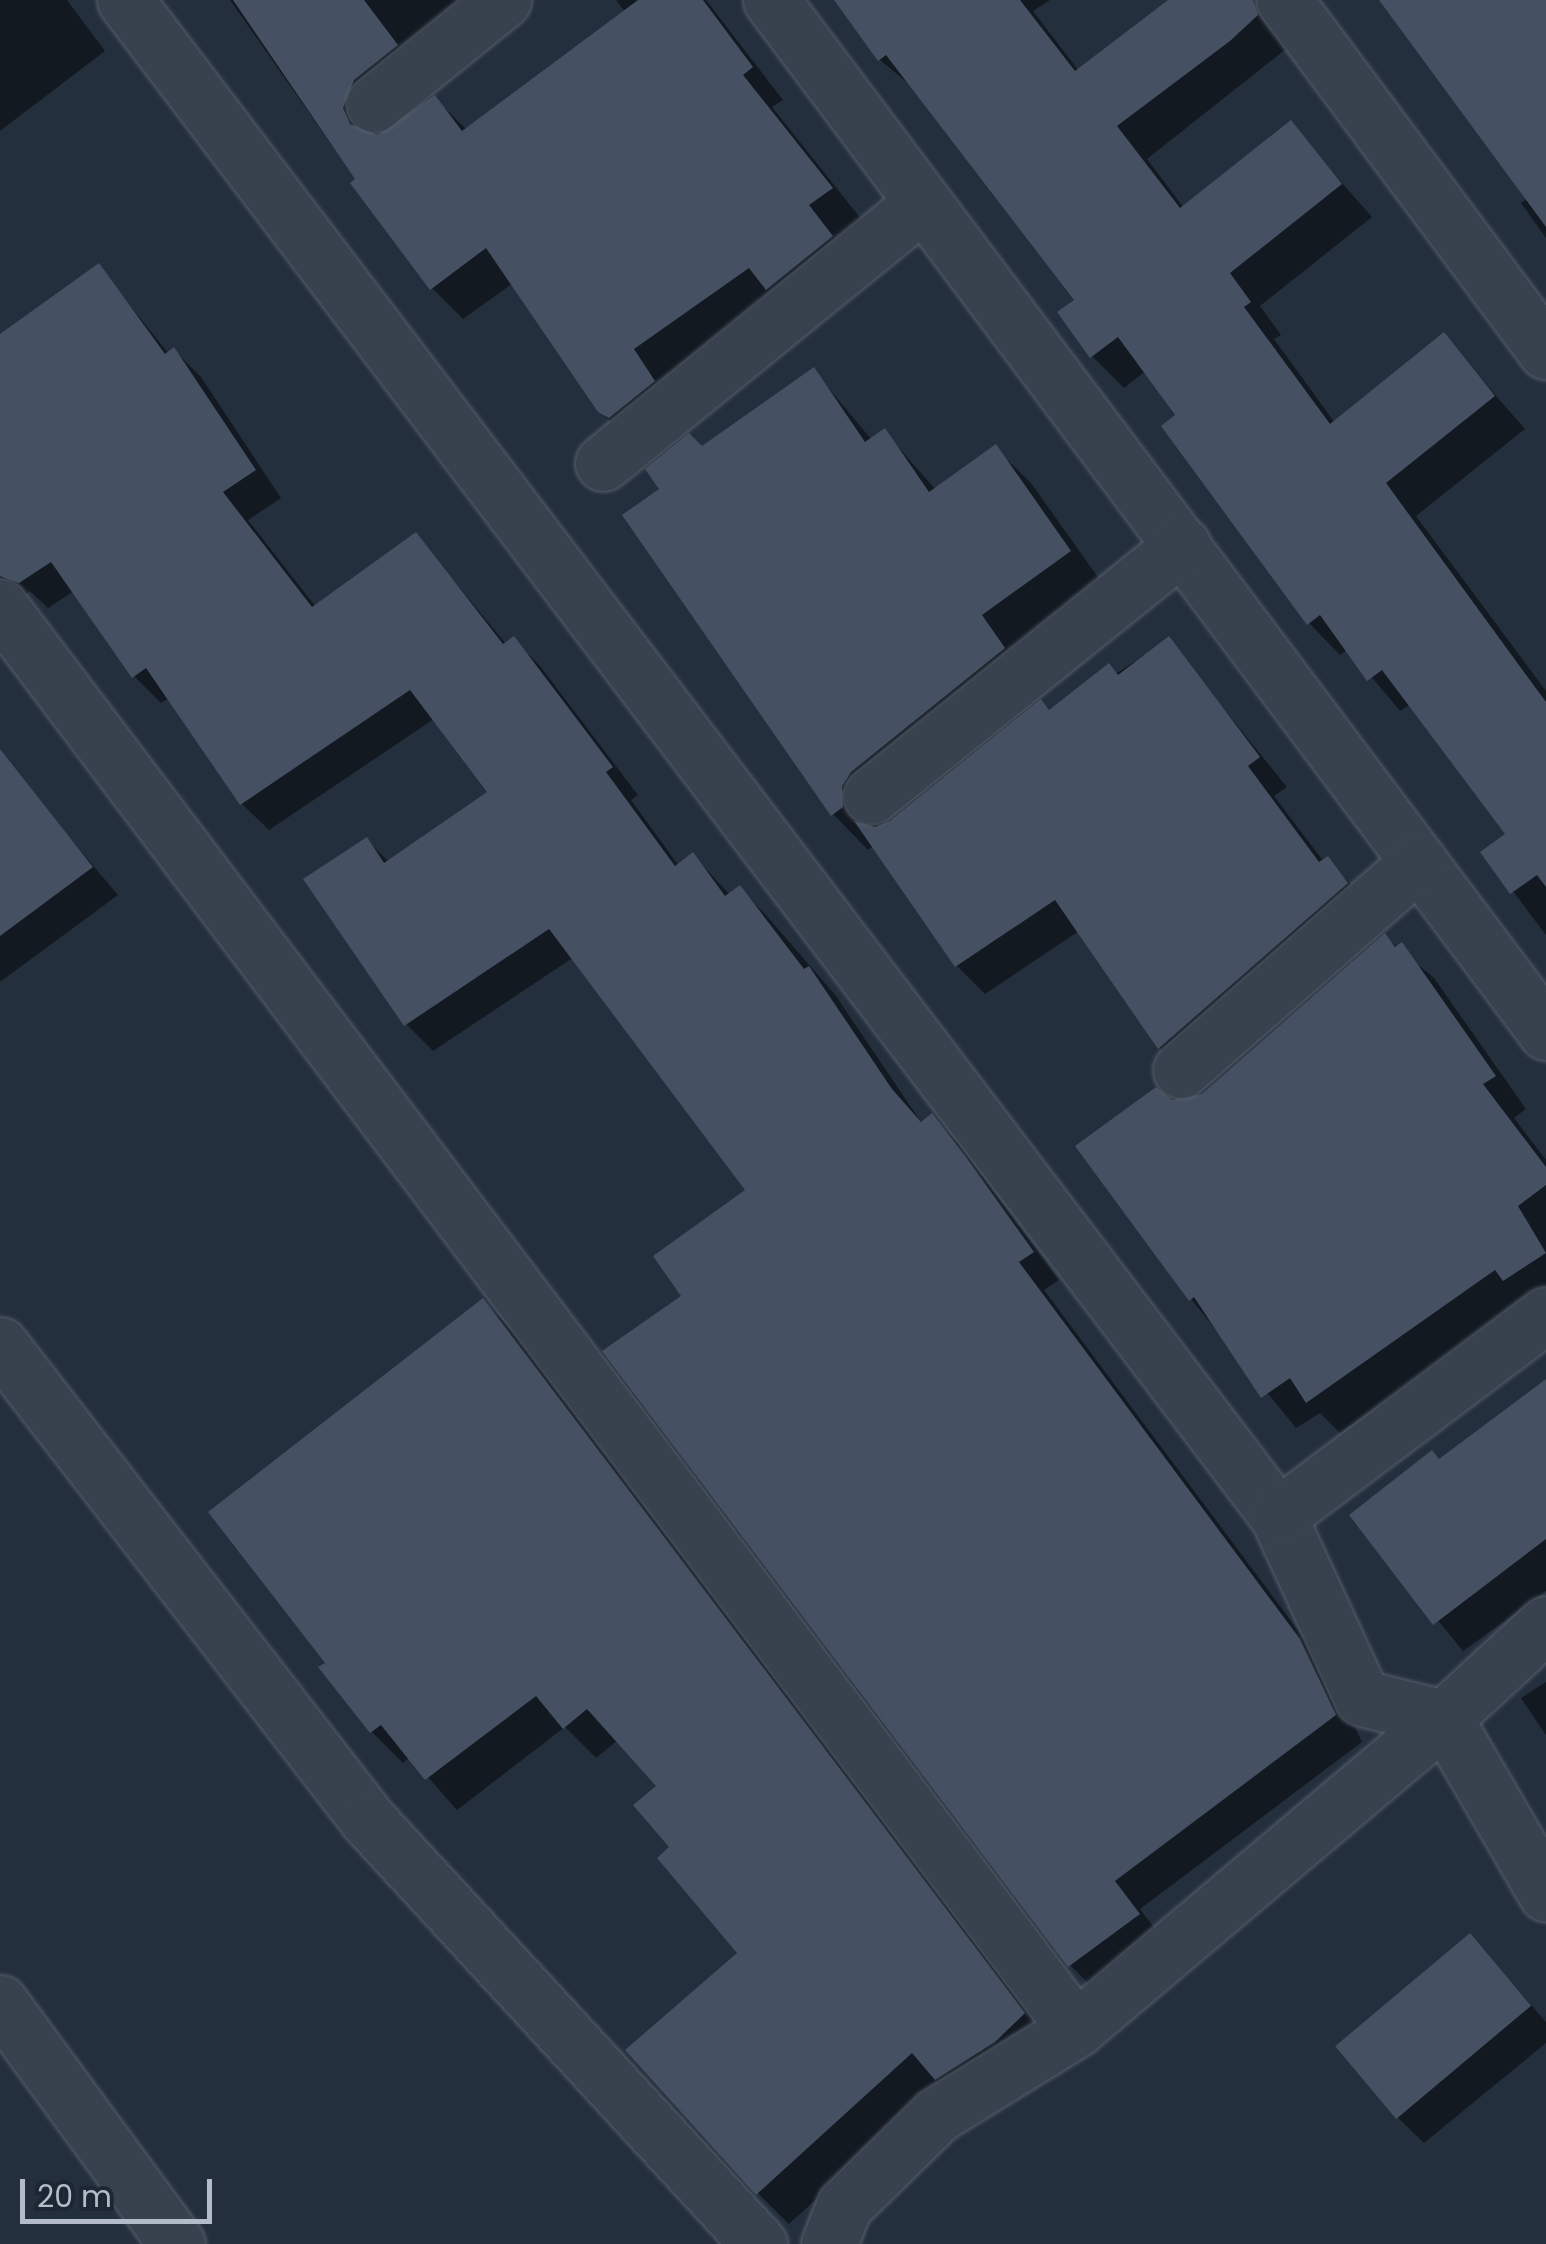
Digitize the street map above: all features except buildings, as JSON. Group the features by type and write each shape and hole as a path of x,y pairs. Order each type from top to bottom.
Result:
{"street":[{"path":"126,0 1278,1516 1362,1698 1444,1718 1546,1893"},
{"path":"374,104 503,0"},
{"path":"771,0 1546,1032"},
{"path":"1284,0 1546,351"},
{"path":"603,463 922,204"},
{"path":"871,796 1183,544"},
{"path":"0,606 1076,2029"},
{"path":"1182,1070 1418,862"},
{"path":"1278,1516 1546,1315"},
{"path":"0,1345 368,1820 760,2244"},
{"path":"829,2244 844,2206 937,2115 1076,2029 1444,1718 1546,1624"},
{"path":"0,2004 177,2244"}]}
